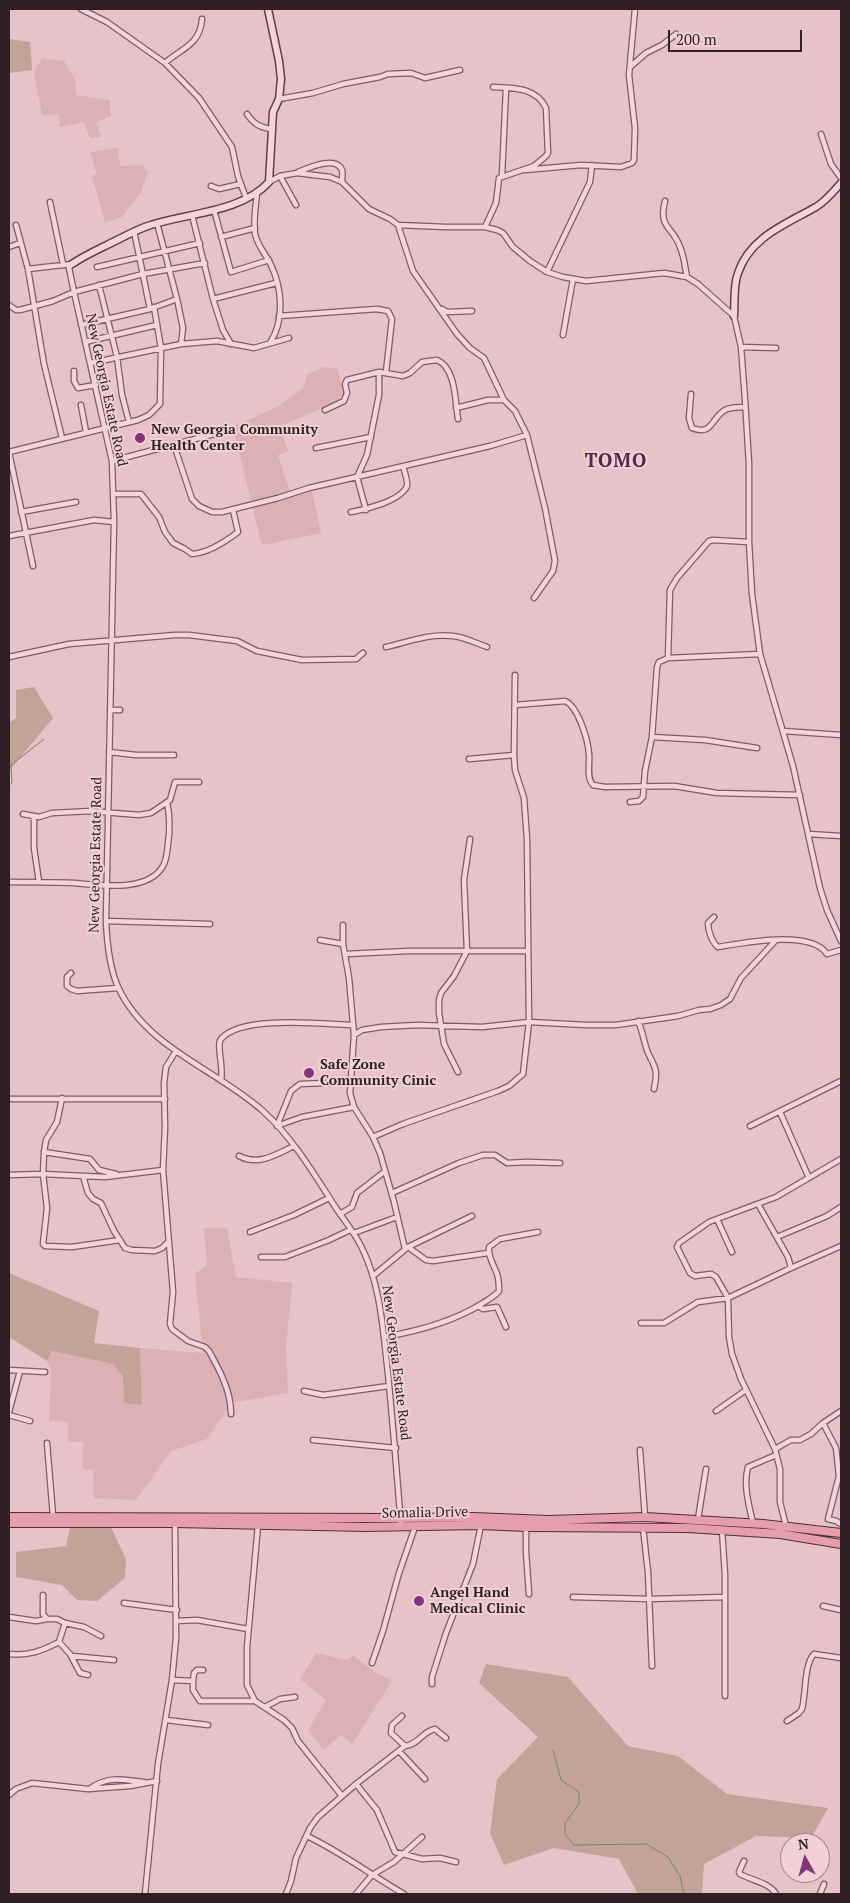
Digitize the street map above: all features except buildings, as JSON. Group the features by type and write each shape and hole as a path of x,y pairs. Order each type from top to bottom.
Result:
{"main road":[{"name":"Somalia Drive","path":"9,1516 401,1522 415,1527 481,1525 722,1529 780,1534 841,1544"},
{"name":"Somalia Drive","path":"9,1523 176,1522 365,1527 401,1522 474,1517 548,1520 645,1517 753,1523 841,1533"}],"street":[{"path":"81,9 107,22 165,63 199,98 229,141 240,184 246,198"},
{"path":"268,9 281,79 279,98 273,112 271,129 269,182"},
{"path":"502,176 525,170 592,165 621,166 628,165 634,160 630,67 635,9"},
{"path":"165,63 196,40 202,19"},
{"path":"630,67 646,53 662,45 676,34"},
{"path":"279,98 313,93 388,74 411,73 425,78 460,70"},
{"path":"493,87 527,90 540,98 546,108 548,153 541,162 525,170"},
{"path":"485,227 496,204 499,178 502,176 506,88"},
{"path":"247,114 252,122 259,127 271,129"},
{"path":"821,134 831,164 841,178"},
{"path":"28,269 72,264 81,257 134,231 157,223 214,210 246,198 280,176 297,173 319,164 339,166 343,171 342,182"},
{"path":"547,272 590,182 592,165"},
{"path":"297,173 330,177 342,182 369,209 398,225 445,228 485,227 503,233 519,252 547,272 573,279 602,280 664,273 687,277 698,284 734,316"},
{"path":"280,176 296,205"},
{"path":"841,183 817,206 774,229 751,250 737,274 734,316 741,347 749,464 749,542 752,601 760,654 800,795 820,888 827,910 841,941"},
{"path":"212,186 219,189 240,184"},
{"path":"256,192 255,228 258,242 269,260 281,304 277,330 270,342"},
{"path":"665,201 663,208 664,223 680,245 687,277"},
{"path":"50,202 63,264"},
{"path":"214,210 231,272 269,260"},
{"path":"192,215 213,298 223,330 231,344"},
{"path":"157,223 183,328 181,344"},
{"path":"16,224 28,269 44,364 62,438"},
{"path":"398,225 413,271 457,334 470,348 484,358 504,400 515,411 527,435 545,508 555,561 553,571 534,598"},
{"path":"221,237 255,228"},
{"path":"33,566 11,469 9,452 129,422 149,415 160,404 160,348 157,324 143,274 134,231"},
{"path":"9,247 20,243"},
{"path":"97,267 200,243"},
{"path":"9,305 16,310 143,274 205,263"},
{"name":"New Georgia Estate Road","path":"72,264 69,268 112,461 114,494 106,886 106,921 109,955 118,988 140,1020 176,1051 221,1080 257,1107 277,1126 294,1146 340,1214 367,1260 373,1276 384,1337 396,1448 401,1522"},
{"path":"562,335 573,279"},
{"path":"213,298 276,283"},
{"path":"99,285 117,357 122,395 129,422"},
{"path":"81,325 152,308 177,299"},
{"path":"279,316 377,309 388,311 392,319 386,372"},
{"path":"440,309 447,312 472,311"},
{"path":"85,342 157,324"},
{"path":"91,363 181,344 217,341 254,348 289,338"},
{"path":"741,347 776,348"},
{"path":"325,410 344,401 347,393 345,384 347,380 379,372 403,376 410,374 422,362 437,360 448,371 458,419"},
{"path":"74,371 74,381 78,388 96,385"},
{"path":"366,510 357,477 367,455 371,437 379,395 379,372"},
{"path":"691,394 689,418 692,428 698,430 704,430 713,424 720,413 726,410 744,407"},
{"path":"456,408 488,400 504,400"},
{"path":"81,405 86,432"},
{"path":"112,461 229,430"},
{"path":"174,445 192,500 199,506 212,512 233,510 278,498 295,491 527,435"},
{"path":"316,448 371,437"},
{"path":"350,512 366,510 391,499 403,490 407,482 403,466"},
{"path":"114,494 142,494 159,517 164,532 173,543 192,554 204,551 238,532 233,510"},
{"path":"21,512 76,502"},
{"path":"9,536 94,520 114,522"},
{"path":"668,658 670,590 677,578 709,541 749,542"},
{"path":"9,657 69,644 189,635 237,641 257,651 302,660 356,659 363,653"},
{"path":"386,647 413,639 452,636 487,647"},
{"path":"630,802 642,800 645,771 652,737 659,662 668,658 760,654"},
{"path":"373,1137 403,1124 509,1086 523,1074 530,1022 527,839 524,798 515,770 515,675"},
{"path":"515,705 569,702 578,715 587,739 590,760 590,782 593,785 605,787 674,786 726,794 800,795"},
{"path":"110,710 120,710"},
{"path":"783,731 841,735"},
{"path":"652,737 705,740 757,748"},
{"path":"109,752 136,755 174,755"},
{"path":"469,759 514,755"},
{"path":"23,814 34,817 63,812 151,813 167,802 171,796 174,782 199,782"},
{"path":"9,882 121,886 141,882 162,868 166,859 169,817 167,802"},
{"path":"34,817 34,848 38,882"},
{"path":"808,834 841,836"},
{"path":"458,1072 444,1044 440,996 454,976 467,951 464,880 470,839"},
{"path":"714,917 708,923 708,927 715,945 718,947 741,942 776,940 810,943 821,947 827,954 841,950"},
{"path":"106,921 210,924"},
{"path":"343,925 350,978 354,1035 350,1093 354,1107 373,1137 380,1153 406,1248 426,1260 433,1261 488,1253"},
{"path":"320,940 344,944"},
{"path":"354,1035 362,1030 381,1027 441,1026 461,1028 530,1022 586,1026 661,1020 721,1005 730,999 741,978 776,940"},
{"path":"346,954 408,951 528,951"},
{"path":"71,973 66,981 67,986 77,991 118,988"},
{"path":"638,1021 648,1053 655,1066 654,1088"},
{"path":"221,1080 222,1060 219,1046 221,1039 231,1032 250,1024 352,1025"},
{"path":"176,1051 166,1067 164,1083 163,1170 173,1292 170,1324 172,1329 188,1341 198,1344 209,1351 227,1386 232,1414"},
{"path":"750,1126 841,1080"},
{"path":"277,1126 290,1091 294,1087 300,1084 351,1082"},
{"path":"62,1098 57,1122 46,1140 44,1152 43,1174 47,1208 43,1245 72,1247 120,1240"},
{"path":"9,1099 165,1099"},
{"path":"277,1126 302,1117 354,1107"},
{"path":"780,1112 809,1178"},
{"path":"238,1156 248,1160 264,1160 294,1146"},
{"path":"44,1152 90,1159 99,1170 119,1175"},
{"path":"392,1193 459,1163 483,1155 495,1155 507,1163 560,1163"},
{"path":"786,1526 780,1502 780,1469 775,1449 746,1390 732,1354 729,1337 728,1298 716,1277 711,1274 695,1276 690,1273 677,1247 678,1243 699,1228 717,1219 776,1197 841,1159"},
{"path":"9,1175 43,1174 104,1177 163,1170"},
{"path":"340,1214 352,1208 357,1193 384,1172"},
{"path":"83,1176 88,1193 93,1199 101,1203 126,1248 148,1251 159,1250 168,1242"},
{"path":"250,1232 294,1215 329,1198"},
{"path":"758,1204 788,1257 791,1268"},
{"path":"777,1237 827,1216 841,1207"},
{"path":"373,1276 406,1248 472,1216"},
{"path":"261,1257 285,1256 397,1217"},
{"path":"717,1219 732,1252"},
{"path":"384,1337 418,1331 460,1316 478,1306 499,1291 497,1274 488,1253 489,1247 500,1239 538,1232"},
{"path":"641,1323 664,1323 698,1302 728,1298 841,1246"},
{"path":"478,1306 483,1309 497,1308 506,1327"},
{"path":"9,1370 45,1372"},
{"path":"20,1370 9,1414 30,1421"},
{"path":"304,1391 323,1395 389,1386"},
{"path":"716,1410 746,1390"},
{"path":"775,1449 791,1440 800,1440 811,1434 841,1410"},
{"path":"823,1423 839,1452 839,1476 828,1517 829,1521 836,1521 841,1524"},
{"path":"313,1440 396,1448"},
{"path":"47,1443 53,1516"},
{"path":"640,1450 645,1517"},
{"path":"753,1523 747,1489 748,1467 776,1455"},
{"path":"698,1519 706,1469"},
{"path":"145,1894 159,1758 172,1680 177,1621 176,1522"},
{"path":"255,1702 247,1685 246,1662 258,1525"},
{"path":"432,1684 432,1677 446,1634 473,1564 481,1525"},
{"path":"372,1662 415,1527"},
{"path":"526,1527 529,1594"},
{"path":"643,1527 652,1626 652,1666"},
{"path":"722,1529 725,1597 725,1696"},
{"path":"43,1595 41,1610 47,1619"},
{"path":"573,1597 649,1599 725,1597"},
{"path":"124,1603 177,1610"},
{"path":"823,1606 841,1610"},
{"path":"9,1617 36,1621 57,1619 65,1623 84,1626 101,1636"},
{"path":"177,1621 197,1620 248,1629"},
{"path":"9,1654 18,1655 38,1652 58,1642 65,1623"},
{"path":"58,1642 72,1656 80,1673 88,1675"},
{"path":"787,1721 802,1709 808,1665 811,1657 814,1654 841,1658"},
{"path":"72,1656 114,1660"},
{"path":"203,1670 197,1670 194,1673 193,1681 194,1690 200,1701 255,1702 265,1707 292,1728 298,1741 342,1796"},
{"path":"172,1680 193,1681"},
{"path":"265,1707 280,1699 295,1697"},
{"path":"402,1716 392,1725 391,1733 405,1746"},
{"path":"166,1720 208,1725"},
{"path":"286,1894 296,1858 318,1817 356,1784 405,1746 410,1746 433,1728 446,1738"},
{"path":"399,1751 425,1779"},
{"path":"88,1789 103,1781 112,1779 149,1782"},
{"path":"9,1795 16,1789 32,1783 88,1789 130,1786 157,1781"},
{"path":"356,1784 377,1810 395,1852 394,1862"},
{"path":"307,1836 340,1853 404,1894"},
{"path":"356,1894 372,1875 405,1854 422,1837"},
{"path":"395,1852 422,1859 440,1858 456,1862"},
{"path":"744,1861 739,1872 740,1874 767,1886 776,1894"},
{"path":"820,1894 824,1884"}],"shaded area":[{"path":"9,39 30,42 32,70 9,73"},
{"path":"42,58 64,61 75,79 76,95 109,100 111,116 96,122 101,137 90,138 84,122 60,127 58,114 42,115 34,72"},
{"path":"118,148 120,166 142,165 148,172 141,192 122,217 105,223 92,176 97,174 90,152"},
{"path":"324,367 337,369 344,393 338,401 279,427 288,451 278,455 291,495 312,491 321,533 262,545 233,427 275,408 303,389 307,374"},
{"path":"34,687 53,718 9,771 9,723 16,718 16,690"},
{"path":"204,1228 227,1228 236,1277 292,1283 286,1348 288,1393 231,1403 207,1439 171,1451 136,1500 94,1498 93,1470 82,1469 83,1442 68,1442 68,1422 49,1421 51,1368 47,1361 52,1351 113,1364 123,1377 124,1403 142,1404 140,1348 203,1353 195,1274 207,1265"},
{"path":"9,1273 99,1311 94,1343 140,1348 142,1405 124,1403 123,1377 113,1364 52,1351 47,1361 9,1337"},
{"path":"71,1523 109,1523 126,1559 125,1578 97,1601 77,1600 62,1585 16,1577 16,1552 66,1546"},
{"path":"316,1653 347,1660 353,1655 372,1670 392,1681 352,1744 341,1735 324,1750 308,1730 326,1700 300,1679"},
{"path":"486,1664 568,1677 628,1746 678,1756 727,1794 828,1808 814,1833 780,1833 780,1837 756,1836 704,1864 702,1894 638,1894 619,1859 554,1848 504,1865 490,1833 497,1779 538,1737 479,1683"}],"waterway":[{"path":"9,785 12,783 11,765 44,739"},
{"path":"553,1750 561,1780 579,1792 579,1804 565,1823 565,1834 574,1845 646,1844 668,1857 680,1876 684,1894"}],"place":[{"name":"New Georgia Community Health Center","path":"140,438"},
{"name":"Safe Zone Community Cinic","path":"309,1073"},
{"name":"Angel Hand Medical Clinic","path":"419,1601"}],"district":[{"name":"TOMO","path":"616,462"}]}
